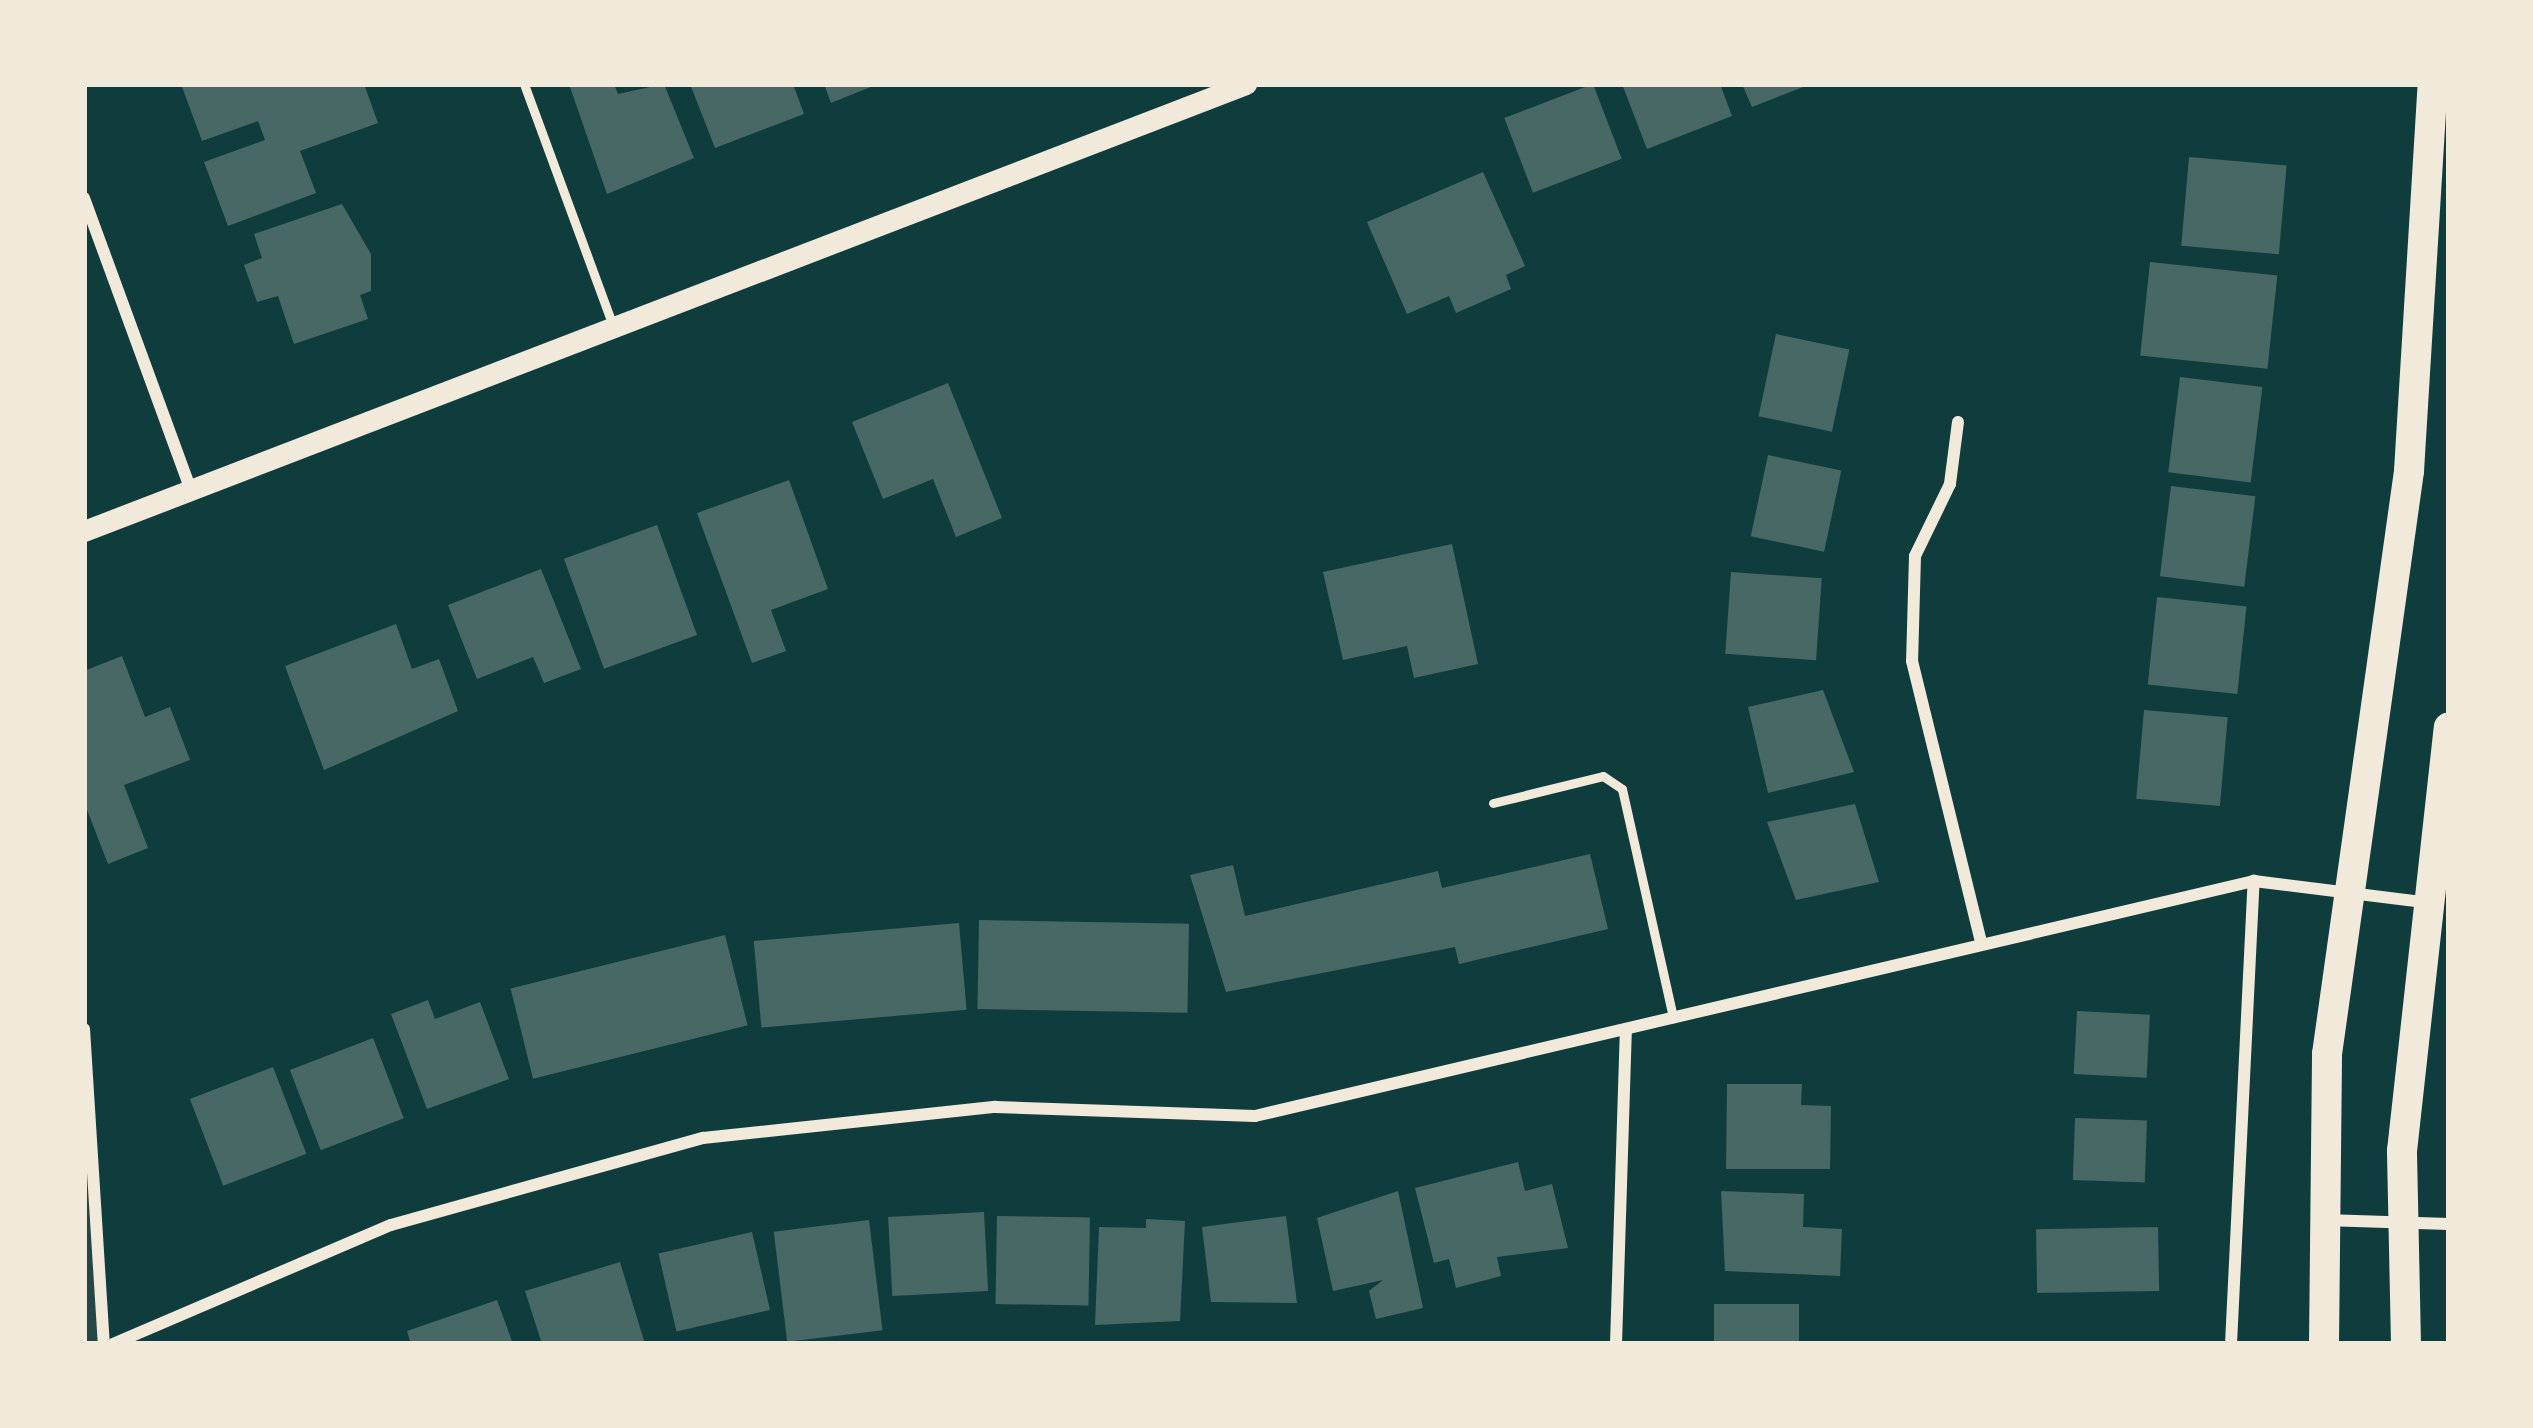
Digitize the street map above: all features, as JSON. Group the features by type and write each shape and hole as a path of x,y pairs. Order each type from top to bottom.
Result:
{"main road":[{"path":"2324,1344 2323,1220 2344,889 2410,471 2432,84"},
{"path":"2406,1344 2405,1220 2422,902 2449,728"}],"street":[{"path":"84,531 616,333 1246,84"},
{"path":"84,198 190,488"},
{"path":"1958,422 1950,484 1915,556 1912,662 1981,941"},
{"path":"2230,1344 2254,880"},
{"path":"84,1029 109,1344 391,1225 703,1138 995,1106 1255,1116 2254,880 2422,902"},
{"path":"1616,1344 1626,1029"},
{"path":"2323,1220 2449,1224"}],"lane":[{"path":"524,84 616,333"},
{"path":"1493,803 1603,776 1622,789 1673,1018"}],"shaded area":[{"path":"84,1100 104,1344 84,1344"}],"building":[{"path":"181,84 364,84 378,123 300,151 316,193 228,226 204,162 265,140 258,121 202,141"},
{"path":"569,84 614,84 618,94 664,84 694,158 607,194"},
{"path":"690,84 793,84 804,114 715,148"},
{"path":"824,84 878,84 831,103"},
{"path":"1593,84 1622,159 1533,193 1504,118"},
{"path":"1622,84 1720,84 1732,116 1647,149"},
{"path":"1742,84 1811,84 1752,107"},
{"path":"2189,157 2287,166 2279,254 2181,246"},
{"path":"1483,172 1525,266 1506,275 1511,289 1456,313 1449,296 1407,314 1367,222"},
{"path":"342,204 371,254 371,291 360,295 368,319 294,344 278,296 257,302 244,265 262,258 254,234"},
{"path":"2150,262 2277,275 2267,369 2140,355"},
{"path":"1776,334 1849,350 1832,432 1759,416"},
{"path":"2180,377 2262,387 2251,482 2168,472"},
{"path":"948,383 1002,518 956,537 933,479 883,499 852,422"},
{"path":"1768,455 1841,471 1824,552 1751,536"},
{"path":"789,480 828,589 771,610 786,651 752,663 697,513"},
{"path":"2171,486 2255,496 2244,587 2160,576"},
{"path":"657,525 697,635 604,669 564,559"},
{"path":"1452,544 1478,664 1414,678 1407,646 1343,660 1323,572"},
{"path":"541,569 581,669 544,683 533,657 477,679 448,605"},
{"path":"1731,572 1822,578 1816,660 1725,654"},
{"path":"2157,597 2247,606 2237,694 2148,685"},
{"path":"396,624 412,669 439,659 458,711 324,770 285,666"},
{"path":"122,656 145,717 170,707 190,760 124,785 148,848 108,864 84,802 84,671"},
{"path":"1823,690 1854,772 1768,793 1748,707"},
{"path":"2144,710 2228,717 2220,806 2136,799"},
{"path":"1855,804 1879,882 1796,900 1767,822"},
{"path":"1590,854 1608,929 1459,964 1455,947 1226,992 1190,875 1233,865 1245,916 1438,871 1442,888"},
{"path":"979,920 1189,924 1187,1013 977,1009"},
{"path":"959,923 967,1010 761,1028 754,941"},
{"path":"725,935 747,1025 533,1079 511,988"},
{"path":"428,1000 435,1019 480,1002 509,1079 427,1109 391,1014"},
{"path":"2077,1011 2150,1015 2147,1078 2074,1074"},
{"path":"373,1038 404,1118 321,1150 290,1070"},
{"path":"273,1067 306,1154 223,1186 190,1099"},
{"path":"1727,1084 1802,1084 1801,1105 1831,1106 1830,1169 1726,1169"},
{"path":"2075,1118 2147,1121 2145,1182 2073,1180"},
{"path":"1518,1162 1525,1191 1552,1184 1568,1248 1497,1257 1501,1276 1456,1288 1449,1259 1434,1263 1415,1188"},
{"path":"1398,1191 1423,1308 1376,1319 1369,1291 1383,1280 1333,1291 1317,1218"},
{"path":"1721,1191 1804,1194 1803,1227 1842,1229 1840,1276 1725,1271"},
{"path":"984,1212 988,1291 892,1296 888,1217"},
{"path":"997,1216 1090,1218 1088,1306 995,1304"},
{"path":"1286,1216 1297,1303 1211,1302 1202,1227"},
{"path":"1146,1219 1185,1221 1180,1321 1095,1325 1099,1227 1146,1228"},
{"path":"869,1220 883,1330 787,1342 774,1232"},
{"path":"2158,1227 2159,1291 2037,1293 2036,1229"},
{"path":"752,1232 770,1310 676,1332 658,1254"},
{"path":"620,1262 645,1344 542,1344 525,1291"},
{"path":"497,1300 513,1344 411,1344 407,1331"},
{"path":"1714,1304 1799,1304 1799,1343 1714,1343"}]}
